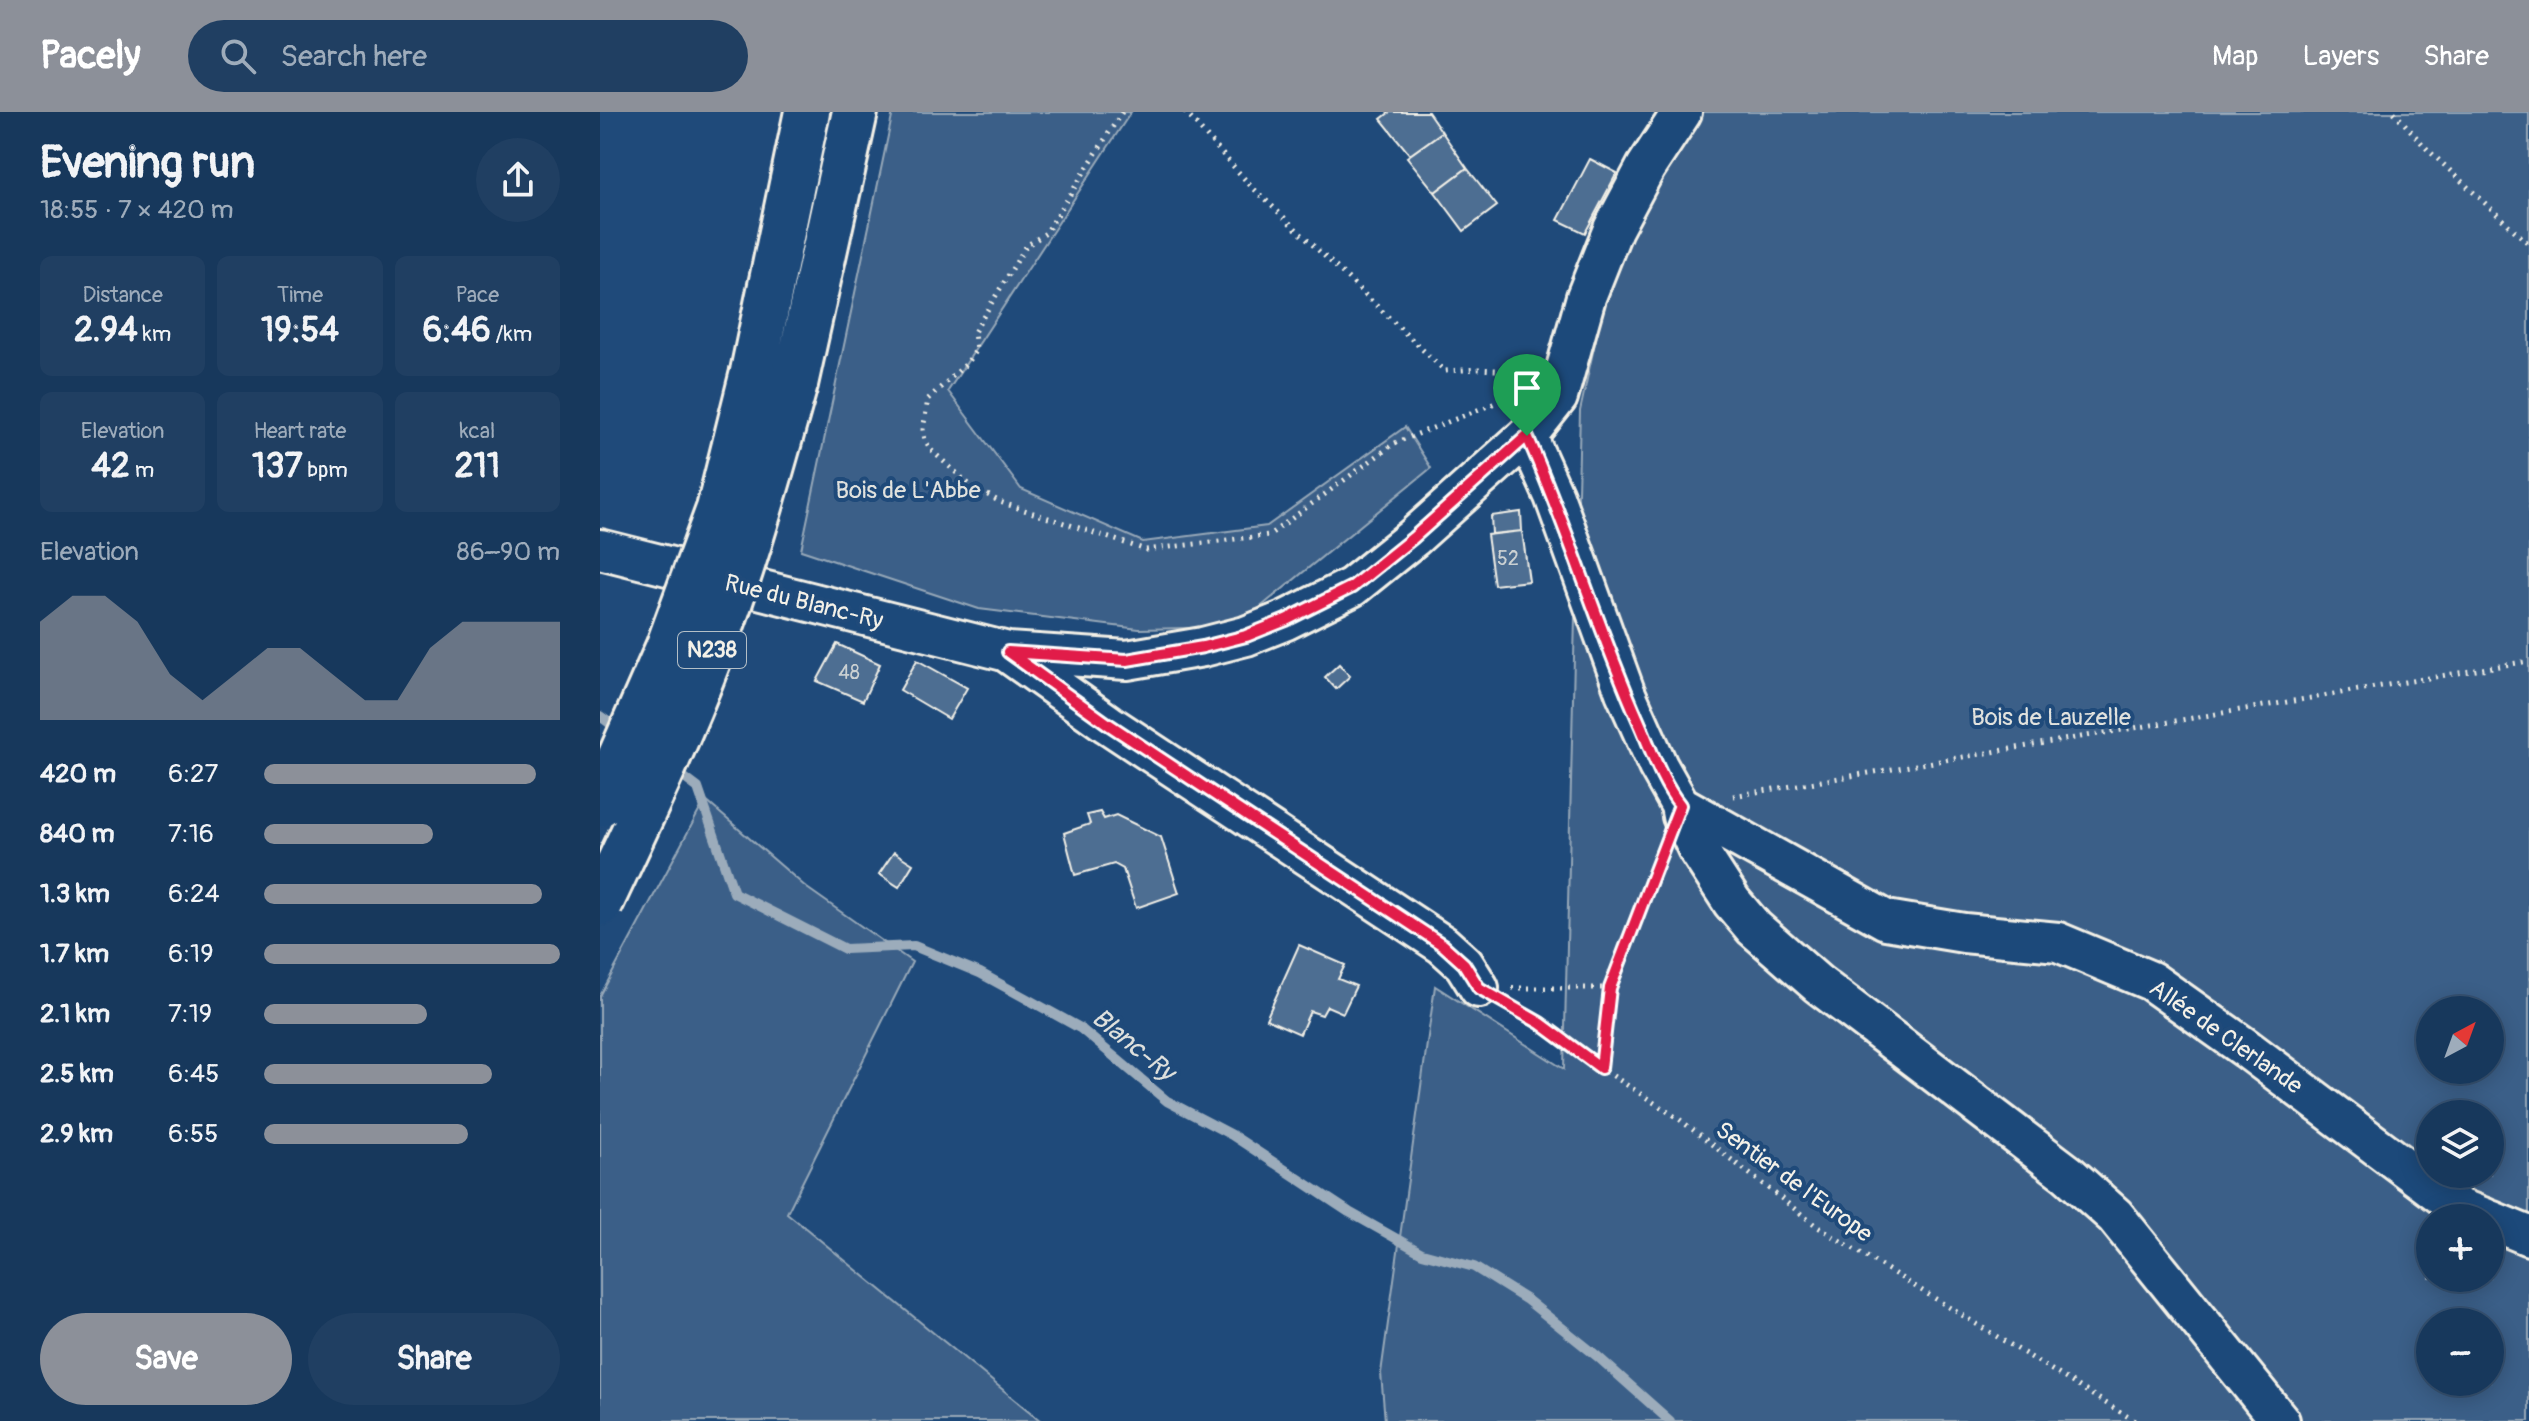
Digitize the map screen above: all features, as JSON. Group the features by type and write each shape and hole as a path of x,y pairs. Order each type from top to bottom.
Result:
{"highway":[{"name":"N238","path":"600,804 668,648 719,509 753,372 807,112"},
{"name":"N238","path":"600,904 709,659 757,520 795,384 855,112"}],"street":[{"name":"Rue du Blanc-Ry","path":"600,549 1008,652 1127,660 1246,636 1286,620 1352,587 1413,538 1527,436 1558,397 1586,297 1613,229 1646,167 1682,112"},
{"path":"1527,436 1554,496 1625,692 1658,766 1680,805 1697,848 1732,902 1754,928 1808,975 2056,1164 2115,1216 2280,1421"},
{"name":"Rue du Blanc-Ry","path":"1008,652 1108,724 1443,945 1464,964 1479,988"},
{"name":"Allée de Clerlande","path":"1680,805 1886,920 1964,933 2058,942 2151,981 2454,1204"},
{"name":"Allée de Clerlande","path":"2504,1226 2529,1236"}],"path":[{"path":"1122,112 1046,233 1026,246 974,332 976,350 966,364 928,399 923,430 931,450 970,485 989,497 1055,522 1146,550 1269,535 1395,443 1566,374"},
{"path":"1185,112 1250,185 1445,371 1479,369 1566,374"},
{"path":"2394,112 2428,150 2529,244"},
{"path":"1601,1068 1610,988 1680,805 2529,661"},
{"path":"1479,988 1610,988"},
{"name":"Sentier de l'Europe","path":"1479,988 1540,1023 1679,1119 1818,1227 2135,1421"}],"green space":[{"name":"Bois de L'Abbe","path":"893,112 1131,112 948,391 1021,489 1143,542 1267,526 1405,427 1431,468 1236,627 1139,629 979,609 801,550"},
{"name":"Bois de Lauzelle","path":"1689,112 2529,112 2529,1421 1385,1421 1381,1373 1435,986 1564,1069 1580,411 1618,238"},
{"path":"705,800 807,888 912,962 787,1213 1041,1421 600,1421 600,996"}],"building":[{"path":"1390,112 1428,112 1442,132 1410,155 1381,119"},
{"path":"1442,132 1467,168 1435,192 1407,157"},
{"path":"1590,159 1617,173 1585,233 1558,220"},
{"path":"1467,168 1497,206 1464,231 1435,192"},
{"path":"1521,512 1522,531 1492,534 1491,516"},
{"path":"1522,531 1529,581 1494,585 1487,535"},
{"path":"837,644 880,664 863,701 817,681"},
{"path":"917,660 967,688 949,719 900,690"},
{"path":"1339,664 1350,676 1336,689 1325,677"},
{"path":"1100,812 1104,819 1116,815 1161,837 1179,893 1136,908 1123,869 1114,864 1075,875 1064,833 1090,824 1087,815"},
{"path":"894,852 913,864 899,887 879,874"},
{"path":"1299,945 1345,965 1338,979 1356,986 1343,1013 1327,1006 1322,1015 1310,1011 1300,1034 1266,1019"}],"waterway":[{"name":"Blanc-Ry","path":"600,716 619,730"},
{"name":"Blanc-Ry","path":"674,770 698,788 734,893 845,949 914,946 980,973 1080,1028 1167,1101 1232,1135 1349,1212 1422,1253 1474,1267 1527,1300 1597,1356 1670,1421"}],"route":[{"path":"1527,436 1554,496 1625,692 1658,766 1680,805 1610,988 1601,1068 1540,1023 1479,988 1464,964 1443,945 1108,724 1008,652 1127,660 1203,647 1246,636 1286,620 1352,587 1413,538 1527,436"}]}
